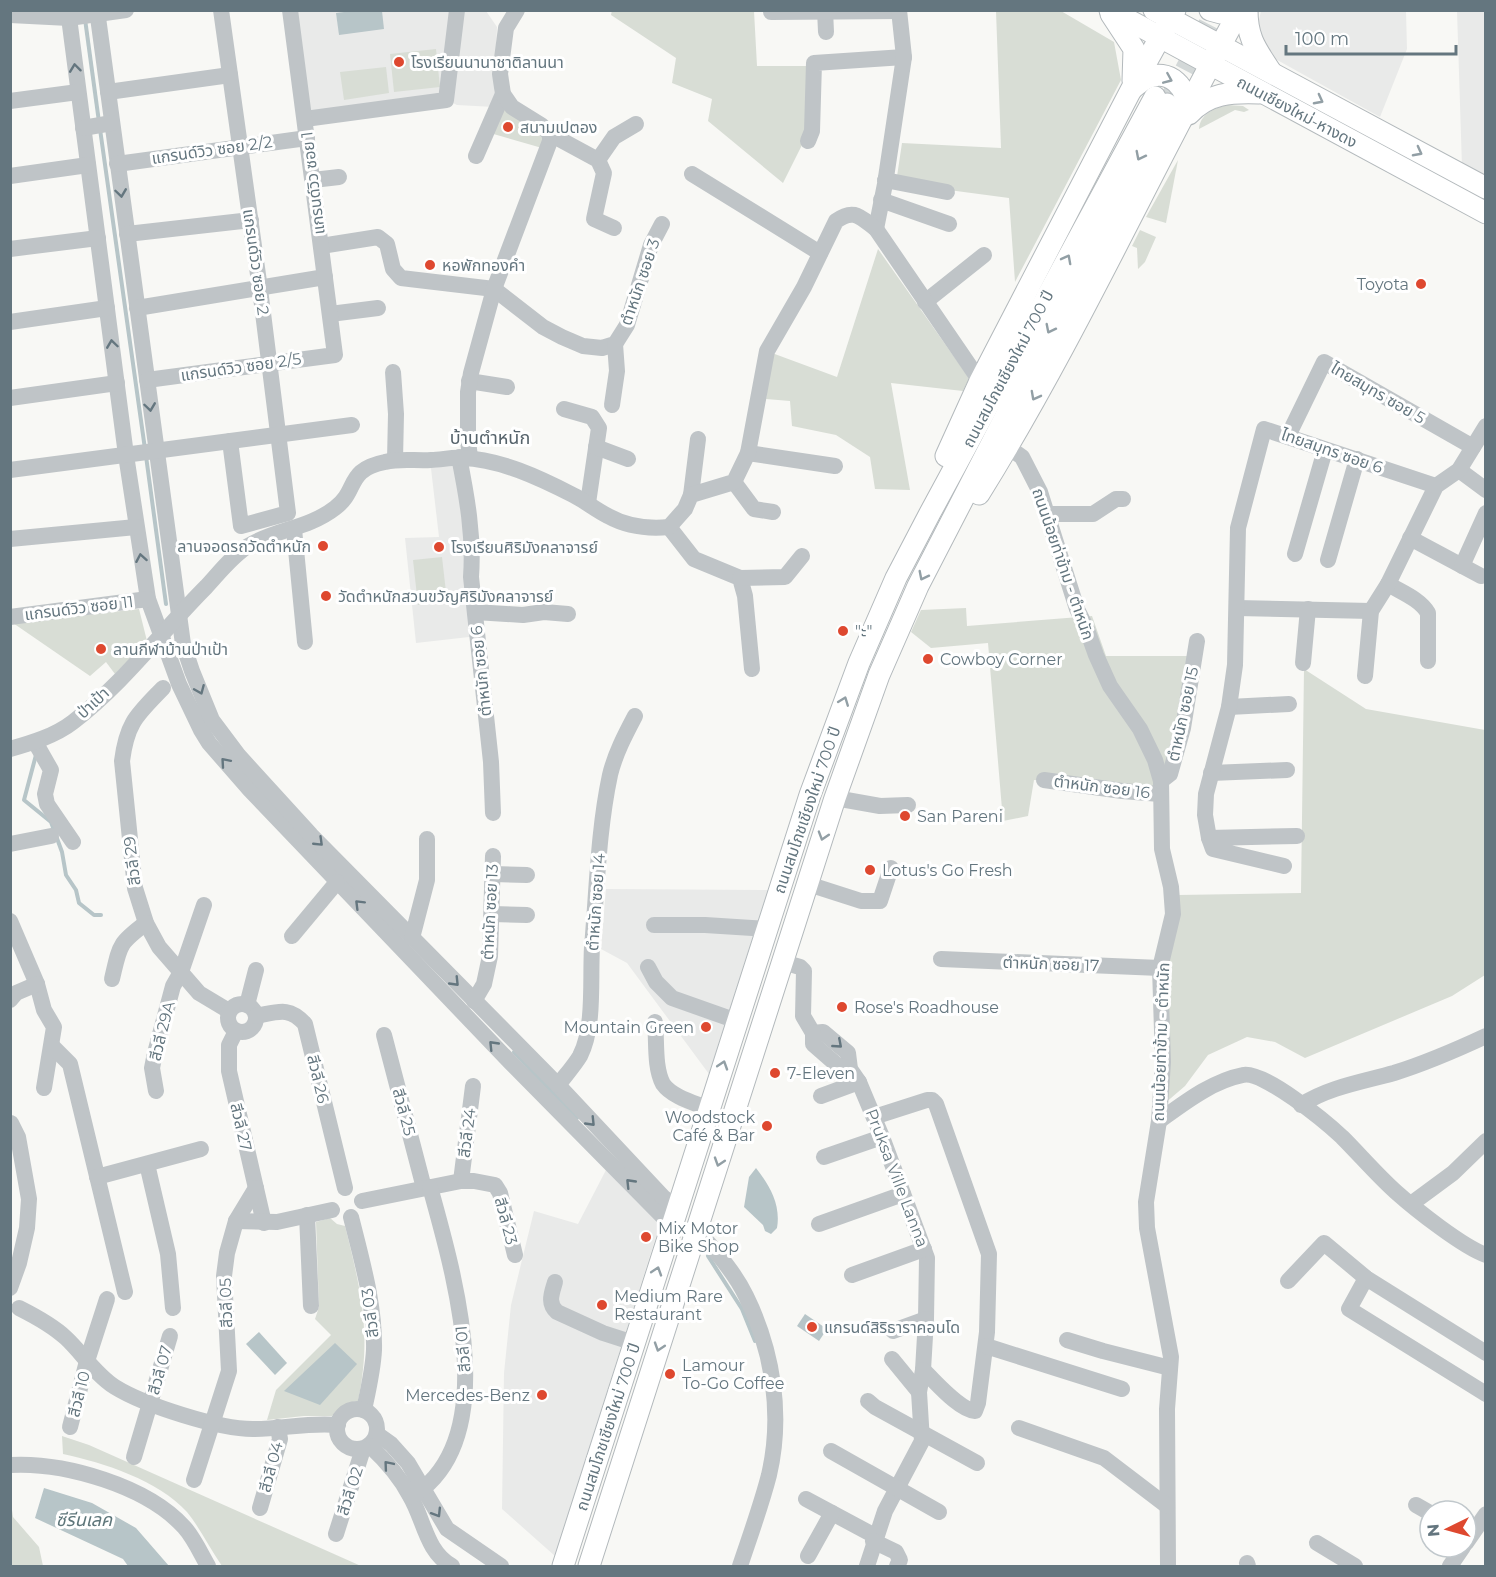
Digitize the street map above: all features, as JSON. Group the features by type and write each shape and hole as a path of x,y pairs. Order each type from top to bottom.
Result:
{"main road":[{"name":"ถนนเชียงใหม่-หางดง","path":"1109,10 1161,39 1216,56 1485,213"},
{"path":"1109,10 1134,49 1135,71 1131,90"},
{"path":"1210,10 1221,13 1232,10"},
{"path":"950,524 970,508 1008,447 1240,10"},
{"path":"1184,117 1195,107 1216,96 1267,84 1248,34 1247,10"},
{"name":"ถนนเชียงใหม่-หางดง","path":"1167,13 1216,56"},
{"path":"930,513 933,484 980,381 1131,90 1161,39 1167,13"},
{"path":"1131,90 1145,79 1156,75 1167,76 1176,82 1187,95 1184,117"},
{"name":"ถนนเชียงใหม่-หางดง","path":"1267,84 1485,188"},
{"name":"ถนนสมโภชเชียงใหม่ 700 ปี","path":"563,1566 818,773 859,663 896,578 930,513 1161,100 918,586 879,675 835,798 589,1566"}],"street":[{"path":"10,15 71,15 126,10"},
{"name":"แกรนด์วิว ซอย 2","path":"221,10 251,220 305,642"},
{"name":"แกรนด์วิว ซอย 1","path":"290,10 335,355"},
{"path":"305,119 446,100 457,10"},
{"path":"517,10 506,28 500,74 503,94 512,107 541,125 550,134 598,160 604,173 594,219 614,228"},
{"path":"825,11 826,32"},
{"path":"771,12 899,11 904,57 876,229"},
{"path":"95,13 108,92 88,165 117,383 141,453 179,614 183,644 213,720 255,773 412,946 519,1071 662,1216 674,1216"},
{"path":"71,15 78,92 117,164 147,380 136,527 148,599 189,707 209,743 337,882 474,1001 558,1085 663,1197 674,1216"},
{"path":"808,141 812,131 814,63 904,57"},
{"path":"108,92 230,75"},
{"path":"10,101 78,92"},
{"path":"476,156 503,94"},
{"path":"598,160 614,137 636,124"},
{"name":"ตำหนัก ซอย 6","path":"493,813 491,762 471,577 473,555 464,458 468,440 469,381 494,289 550,141 550,134"},
{"name":"แกรนด์วิว ซอย 2/2","path":"117,164 307,138"},
{"path":"10,176 88,165"},
{"path":"692,174 820,253"},
{"path":"313,180 339,177"},
{"path":"885,180 947,192"},
{"path":"881,200 949,224"},
{"path":"691,495 734,482 748,453 767,351 804,287 836,221 844,215 852,214 860,217 876,229 980,381"},
{"path":"127,234 251,220"},
{"name":"ตำหนัก ซอย 3","path":"494,289 543,327 562,337 583,346 602,348 615,344 627,325 651,245 662,224"},
{"path":"321,246 378,237 387,244 393,269 401,278 494,289"},
{"path":"10,249 98,238"},
{"path":"926,302 984,255"},
{"path":"137,308 325,277"},
{"path":"10,322 107,308"},
{"path":"330,314 378,308"},
{"path":"612,405 617,371 615,344"},
{"name":"แกรนด์วิว ซอย 2/5","path":"147,380 335,355"},
{"name":"ไทยสมุทร ซอย 5","path":"1288,436 1324,362 1473,447"},
{"path":"393,372 396,414 395,460"},
{"path":"469,381 507,387"},
{"path":"10,398 117,383"},
{"path":"564,408 592,417 599,428 588,503"},
{"path":"10,470 352,425"},
{"path":"1365,676 1371,611 1388,584 1436,486 1459,470 1485,426"},
{"name":"ไทยสมุทร ซอย 6","path":"1238,608 1238,528 1264,429 1436,486"},
{"path":"669,527 685,509 691,495 698,439"},
{"path":"230,441 241,526 291,521 312,523 336,508 365,467 395,460 464,458 501,465 547,482 588,503 609,517 634,526 669,527"},
{"path":"596,447 628,459"},
{"name":"ถนนน้อยท่าข้าม - ตำหนัก","path":"1008,447 1022,457 1040,492 1077,609 1110,686 1140,729 1155,760 1161,788 1162,849 1172,887 1173,907 1160,968 1163,1062 1159,1120 1146,1202 1147,1228 1171,1357 1167,1410 1168,1566"},
{"path":"1295,554 1325,450"},
{"path":"748,453 835,466"},
{"path":"1328,560 1357,459"},
{"path":"1459,470 1485,490"},
{"path":"734,482 754,509 772,512"},
{"path":"1046,514 1093,514 1116,499 1123,499"},
{"path":"1462,566 1485,513"},
{"name":"ป่าเป้า","path":"10,749 35,742 72,723 116,683 236,555 291,521"},
{"path":"10,539 136,527"},
{"path":"669,527 694,559 740,578 785,577 802,556"},
{"path":"1410,538 1481,576"},
{"path":"740,578 745,596 752,669"},
{"path":"1388,584 1425,606 1428,613 1428,661"},
{"name":"แกรนด์วิว ซอย 11","path":"10,616 148,599"},
{"path":"1284,866 1213,849 1209,838 1205,815 1206,794 1229,707 1236,665 1238,608 1371,611"},
{"path":"1303,663 1308,609"},
{"path":"475,612 568,614"},
{"name":"ตำหนัก ซอย 15","path":"1161,788 1170,774 1183,728 1197,641"},
{"name":"สีวลี 29","path":"163,688 133,720 124,742 122,761 135,888 146,923 159,947 199,993 229,1011"},
{"path":"1229,707 1289,704"},
{"name":"ตำหนัก ซอย 14","path":"558,1085 580,1055 587,1033 591,1002 592,952 600,844 610,774 635,716"},
{"path":"35,742 51,770 45,794 47,804 72,842"},
{"path":"1211,773 1287,770"},
{"name":"ตำหนัก ซอย 16","path":"1044,780 1122,791 1161,788"},
{"path":"835,798 880,806 908,805"},
{"path":"10,844 51,836"},
{"path":"1209,838 1297,836"},
{"path":"412,946 427,880 427,839"},
{"name":"ตำหนัก ซอย 13","path":"474,1001 484,984 490,956 493,856"},
{"path":"808,884 852,899 880,901 891,868"},
{"path":"493,874 527,875"},
{"path":"292,936 337,882"},
{"name":"สีวลี 29A","path":"156,1091 152,1068 155,1053 173,986 182,972 204,905"},
{"path":"492,914 527,915"},
{"path":"10,921 37,984 44,1010 54,1027 44,1088"},
{"path":"111,979 119,947 126,938 146,923"},
{"path":"654,926 705,925 767,929"},
{"name":"ตำหนัก ซอย 17","path":"941,959 1160,968"},
{"name":"Pruksa Ville Lanna","path":"783,962 800,967 804,971 803,1016 813,1033 823,1032 848,1053 854,1075 882,1137 927,1258 923,1370 919,1392 922,1441 885,1511 874,1538 867,1566"},
{"path":"648,967 656,982 672,998 737,1021"},
{"path":"251,1010 236,1005 229,1011 227,1020 229,1024 236,1031 246,1032 254,1026 251,1010 256,969"},
{"path":"10,1000 16,993 37,984"},
{"name":"สีวลี 26","path":"251,1010 285,1011 296,1014 305,1024 345,1188"},
{"path":"655,1022 659,1070 664,1084 675,1094 709,1108"},
{"name":"สีวลี 27","path":"236,1031 229,1045 229,1071 264,1222"},
{"name":"สีวลี 25","path":"384,1035 427,1187"},
{"path":"1301,1105 1319,1093 1396,1072 1448,1054 1485,1036"},
{"path":"52,1046 70,1064 125,1292"},
{"path":"1159,1120 1207,1089 1245,1074 1267,1080 1340,1135 1395,1192 1478,1253 1485,1255"},
{"path":"821,1096 854,1075"},
{"name":"สีวลี 24","path":"461,1181 473,1086"},
{"path":"874,1117 927,1100 932,1100 936,1104 989,1254 986,1346 975,1411 969,1411 923,1370"},
{"path":"11,1123 18,1137 29,1199 27,1228 10,1289 18,1297 20,1303 15,1313 41,1319 65,1337 113,1386 150,1404 237,1429 305,1424 338,1425"},
{"path":"824,1157 882,1137"},
{"path":"1411,1204 1453,1173 1485,1142"},
{"path":"97,1177 201,1149"},
{"path":"147,1164 168,1254 173,1308"},
{"name":"สีวลี 23","path":"461,1181 474,1180 495,1185 500,1193 515,1255"},
{"path":"362,1201 461,1181"},
{"name":"สีวลี 01","path":"418,1493 441,1470 454,1446 465,1400 466,1359 458,1306 444,1239 427,1187"},
{"name":"สีวลี 05","path":"194,1480 229,1371 224,1276 227,1253 236,1221 256,1188"},
{"path":"345,1188 356,1191 362,1201 359,1211 351,1217 340,1217 333,1210 333,1196 340,1189 345,1188"},
{"path":"819,1224 903,1194"},
{"path":"236,1221 277,1222 333,1210"},
{"path":"308,1215 311,1306"},
{"name":"สีวลี 03","path":"351,1217 373,1316 374,1351 364,1410"},
{"path":"697,1230 725,1262 746,1295 760,1330 772,1371 775,1404 774,1441 769,1473 740,1566"},
{"path":"1288,1281 1324,1243 1366,1278 1485,1353"},
{"path":"852,1275 924,1250"},
{"path":"1366,1278 1349,1309 1485,1394"},
{"path":"555,1282 551,1299 553,1308 557,1312 634,1344"},
{"name":"สีวลี 10","path":"70,1427 87,1361 107,1299"},
{"path":"893,1331 926,1319"},
{"name":"สีวลี 07","path":"134,1457 170,1336"},
{"path":"1067,1340 1103,1352 1170,1368"},
{"path":"986,1346 1122,1389"},
{"path":"892,1359 919,1392"},
{"path":"868,1401 977,1463"},
{"path":"370,1443 378,1427 375,1419 364,1410 349,1411 344,1414 337,1432 343,1444 349,1448 370,1443 392,1444 408,1463 430,1543 444,1562 452,1566"},
{"name":"สีวลี 04","path":"260,1508 280,1439 278,1427"},
{"path":"1019,1428 1104,1458 1167,1506"},
{"name":"สีวลี 02","path":"336,1534 370,1443"},
{"path":"831,1451 939,1512"},
{"path":"10,1465 27,1465 75,1472 117,1485 157,1504 185,1528 208,1566"},
{"path":"418,1493 433,1507 447,1529 501,1566"},
{"path":"806,1499 896,1552 900,1560 897,1566"},
{"path":"808,1556 832,1514"},
{"path":"1317,1543 1355,1566"}],"shaded area":[{"path":"612,10 754,11 757,66 810,66 809,131 783,183 708,121 712,99 672,83 676,58 611,15"},
{"name":"โรงเรียนนานาชาติลานนา","path":"295,11 486,11 497,27 494,107 457,105 441,97 309,111"},
{"path":"996,11 1061,11 1114,42 1121,80 1015,282 1009,198 896,183 902,143 1001,148"},
{"path":"1261,11 1406,11 1407,49 1380,117 1270,56 1257,29"},
{"path":"1457,11 1485,11 1485,178 1462,167"},
{"path":"436,49 440,87 394,92 390,54"},
{"path":"386,67 389,93 344,100 340,72"},
{"path":"503,103 545,134 542,148 490,133"},
{"path":"1228,105 1243,106 1249,110 1244,112 1235,110 1199,129 1202,119 1209,112"},
{"path":"1178,160 1166,223 1146,217"},
{"path":"1140,230 1156,237 1145,262 1138,269 1137,248 1132,246"},
{"path":"878,249 969,378 963,391 891,383 910,490 875,489 870,457 836,435 792,426 790,401 766,399 772,353 837,377"},
{"name":"โรงเรียนศิริมังคลาจารย์","path":"430,460 462,461 478,636 416,643 405,538 439,537"},
{"path":"442,557 447,601 418,605 413,560"},
{"path":"966,608 967,626 1092,616 1106,656 1194,656 1171,774 1155,789 1034,780 1028,816 1003,821 988,643 931,648 911,632 921,610"},
{"name":"ลานกีฬาบ้านป่าเป้า","path":"139,609 147,641 115,674 106,662 90,676 13,623"},
{"path":"1304,669 1366,709 1485,730 1485,975 1452,996 1305,1058 1275,1042 1247,1037 1208,1055 1185,1086 1164,1104 1165,973 1178,895 1301,893"},
{"path":"606,889 768,890 709,1074 627,963 601,949"},
{"path":"606,1170 661,1221 555,1556 502,1509 504,1373 511,1305 534,1211 578,1224"},
{"path":"330,1218 337,1224 345,1226 360,1292 364,1355 358,1401 343,1406 332,1416 267,1420 276,1390 331,1335 315,1319 319,1307 316,1222"},
{"path":"62,1436 89,1445 361,1566 222,1566 192,1518 175,1501 130,1474 63,1454"},
{"path":"10,1496 13,1517 39,1547 43,1566 11,1566"}],"water":[{"path":"360,10 382,11 384,29 339,35 336,13"},
{"path":"756,1168 770,1189 776,1204 777,1228 771,1234 765,1231 763,1225 744,1207 749,1177"},
{"name":"แกรนด์สิริธาราคอนโด","path":"805,1314 827,1329 819,1341 797,1326"},
{"path":"259,1332 287,1363 275,1375 246,1344"},
{"path":"335,1343 357,1364 320,1405 284,1391"},
{"name":"ซีรีนเลค","path":"44,1488 92,1503 136,1528 169,1566 128,1566 123,1559 35,1518"}],"waterway":[{"path":"85,19 99,122"},
{"path":"100,129 145,449"},
{"path":"146,456 166,604"},
{"path":"36,755 24,800 51,822 62,852 66,875 76,890 79,903 94,915 101,915"},
{"path":"514,1052 577,1118"},
{"path":"708,1256 742,1309 755,1341"}],"tunnel":[{"path":"1171,98 1216,10"}],"place":[{"name":"โรงเรียนนานาชาติลานนา","path":"399,62"},
{"name":"สนามเปตอง","path":"508,127"},
{"name":"หอพักทองคำ","path":"430,265"},
{"name":"Toyota","path":"1421,284"},
{"name":"ลานจอดรถวัดตำหนัก","path":"323,546"},
{"name":"โรงเรียนศิริมังคลาจารย์","path":"439,547"},
{"name":"วัดตำหนักสวนขวัญศิริมังคลาจารย์","path":"326,596"},
{"name":"\"ะ\"","path":"843,631"},
{"name":"ลานกีฬาบ้านป่าเป้า","path":"101,649"},
{"name":"Cowboy Corner","path":"928,659"},
{"name":"San Pareni","path":"905,816"},
{"name":"Lotus's Go Fresh","path":"870,870"},
{"name":"Rose's Roadhouse","path":"842,1007"},
{"name":"Mountain Green","path":"706,1027"},
{"name":"7-Eleven","path":"775,1073"},
{"name":"Woodstock Café & Bar","path":"767,1126"},
{"name":"Mix Motor Bike Shop","path":"646,1237"},
{"name":"Medium Rare Restaurant","path":"602,1305"},
{"name":"แกรนด์สิริธาราคอนโด","path":"812,1327"},
{"name":"Lamour To-Go Coffee","path":"670,1374"},
{"name":"Mercedes-Benz","path":"542,1395"}],"district":[{"name":"บ้านตำหนัก","path":"490,438"}]}
